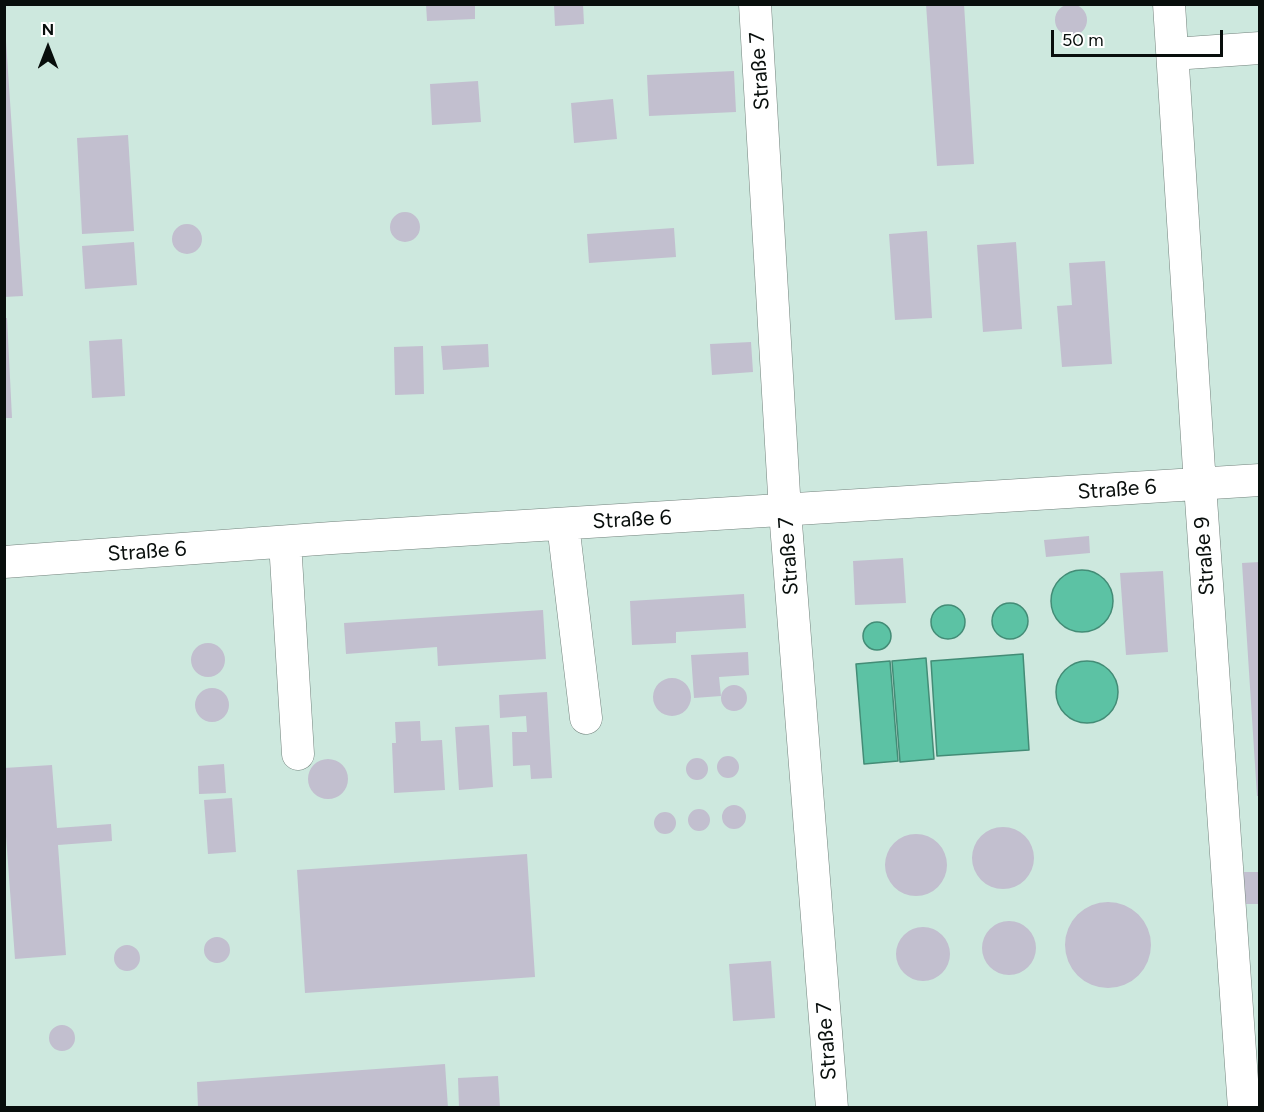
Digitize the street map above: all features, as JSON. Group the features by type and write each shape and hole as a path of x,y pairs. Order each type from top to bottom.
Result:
{"lane":[{"name":"Straße 7","path":"755,4 785,511 832,1107"},
{"name":"Straße 9","path":"1170,4 1200,485 1244,1107"},
{"path":"1173,54 1260,48"},
{"name":"Straße 6","path":"4,562 1260,480"},
{"path":"562,524 586,718"},
{"path":"285,542 298,754"}],"shaded area":[{"path":"5,5 1259,5 1259,1107 5,1107"},
{"path":"1082,570 1104,579 1113,601 1104,623 1082,632 1060,623 1051,601 1060,579"},
{"path":"1010,603 1023,608 1028,621 1023,634 1010,639 997,634 992,621 997,608"},
{"path":"948,605 960,610 965,622 960,634 948,639 936,634 931,622 936,610"},
{"path":"877,622 887,626 891,636 887,646 877,650 867,646 863,636 867,626"},
{"path":"1023,654 1029,750 937,756 931,661"},
{"path":"926,658 934,759 900,762 892,661"},
{"path":"890,661 898,761 864,764 856,664"},
{"path":"1087,661 1109,670 1118,692 1109,714 1087,723 1065,714 1056,692 1065,670"}],"building":[{"path":"426,4 475,4 475,19 427,21"},
{"path":"583,4 584,24 555,26 554,5"},
{"path":"926,4 964,4 974,164 937,166"},
{"path":"1071,4 1083,8 1087,20 1083,32 1071,36 1059,32 1055,20 1059,8"},
{"path":"4,41 6,41 23,296 4,297"},
{"path":"734,71 736,112 649,116 647,75"},
{"path":"478,81 481,122 432,125 430,84"},
{"path":"613,99 617,139 574,143 571,103"},
{"path":"128,135 134,231 82,234 77,138"},
{"path":"405,212 416,216 420,227 416,238 405,242 394,238 390,227 394,216"},
{"path":"187,224 198,228 202,239 198,250 187,254 176,250 172,239 176,228"},
{"path":"674,228 676,257 589,263 587,234"},
{"path":"927,231 932,318 895,320 889,234"},
{"path":"134,242 137,285 85,289 82,246"},
{"path":"1016,242 1022,329 983,332 977,245"},
{"path":"1105,261 1112,364 1062,367 1057,306 1072,305 1069,263"},
{"path":"4,318 7,318 12,418 4,418"},
{"path":"122,339 125,396 92,398 89,341"},
{"path":"751,342 753,372 712,375 710,344"},
{"path":"488,344 489,367 443,370 441,346"},
{"path":"423,346 424,394 395,395 394,347"},
{"path":"1089,536 1090,553 1046,557 1044,540"},
{"path":"903,558 906,603 855,605 853,561"},
{"path":"1260,562 1260,796 1257,796 1242,563"},
{"path":"1163,571 1168,652 1126,655 1120,573"},
{"path":"744,594 746,628 676,632 676,643 632,645 630,601"},
{"path":"543,610 546,659 438,666 437,647 346,654 344,623"},
{"path":"208,643 220,648 225,660 220,672 208,677 196,672 191,660 196,648"},
{"path":"748,652 749,675 719,677 721,696 694,698 691,655"},
{"path":"672,678 686,683 691,697 686,711 672,716 658,711 653,697 658,683"},
{"path":"734,685 743,689 747,698 743,707 734,711 725,707 721,698 725,689"},
{"path":"212,688 224,693 229,705 224,717 212,722 200,717 195,705 200,693"},
{"path":"547,692 552,778 531,779 530,765 513,766 512,732 527,732 526,716 500,718 499,695"},
{"path":"420,721 421,741 442,740 445,790 394,793 392,743 396,743 395,722"},
{"path":"489,725 493,787 459,790 455,727"},
{"path":"728,756 736,759 739,767 736,775 728,778 720,775 717,767 720,759"},
{"path":"697,758 705,761 708,769 705,777 697,780 689,777 686,769 689,761"},
{"path":"328,759 336,760 342,765 347,771 347,787 342,793 336,798 328,799 320,798 314,793 309,787 308,779 309,771 314,765 320,760"},
{"path":"224,764 226,793 199,794 198,766"},
{"path":"52,765 57,828 111,824 112,841 58,845 66,955 15,959 4,809 4,768"},
{"path":"232,798 236,852 208,854 204,800"},
{"path":"734,805 743,808 746,817 743,826 734,829 725,826 722,817 725,808"},
{"path":"699,809 707,812 710,820 707,828 699,831 691,828 688,820 691,812"},
{"path":"665,812 673,815 676,823 673,831 665,834 657,831 654,823 657,815"},
{"path":"1003,827 1020,832 1025,836 1029,841 1034,858 1029,875 1025,880 1020,884 1003,889 986,884 981,880 977,875 972,858 977,841 981,836 986,832"},
{"path":"916,834 933,839 938,843 942,848 947,865 942,882 938,887 933,891 916,896 899,891 894,887 890,882 885,865 890,848 894,843 899,839"},
{"path":"527,854 535,977 305,993 297,870"},
{"path":"1243,872 1260,872 1260,904 1244,904"},
{"path":"1108,902 1124,906 1138,915 1147,929 1151,945 1147,961 1138,975 1124,984 1108,988 1092,984 1078,975 1069,961 1065,945 1069,929 1078,915 1092,906"},
{"path":"1004,921 1014,921 1024,925 1032,933 1036,948 1032,963 1024,971 1014,975 1004,975 994,971 986,963 982,953 982,943 986,933 994,925"},
{"path":"918,927 928,927 938,931 946,939 950,954 946,969 938,977 928,981 918,981 908,977 900,969 896,959 896,949 900,939 908,931"},
{"path":"217,937 226,941 230,950 226,959 217,963 208,959 204,950 208,941"},
{"path":"127,945 136,949 140,958 136,967 127,971 118,967 114,958 118,949"},
{"path":"771,961 775,1018 733,1021 729,964"},
{"path":"62,1025 71,1029 75,1038 71,1047 62,1051 53,1047 49,1038 53,1029"},
{"path":"445,1064 448,1108 198,1108 197,1082"},
{"path":"498,1076 500,1108 459,1108 458,1078"}]}
